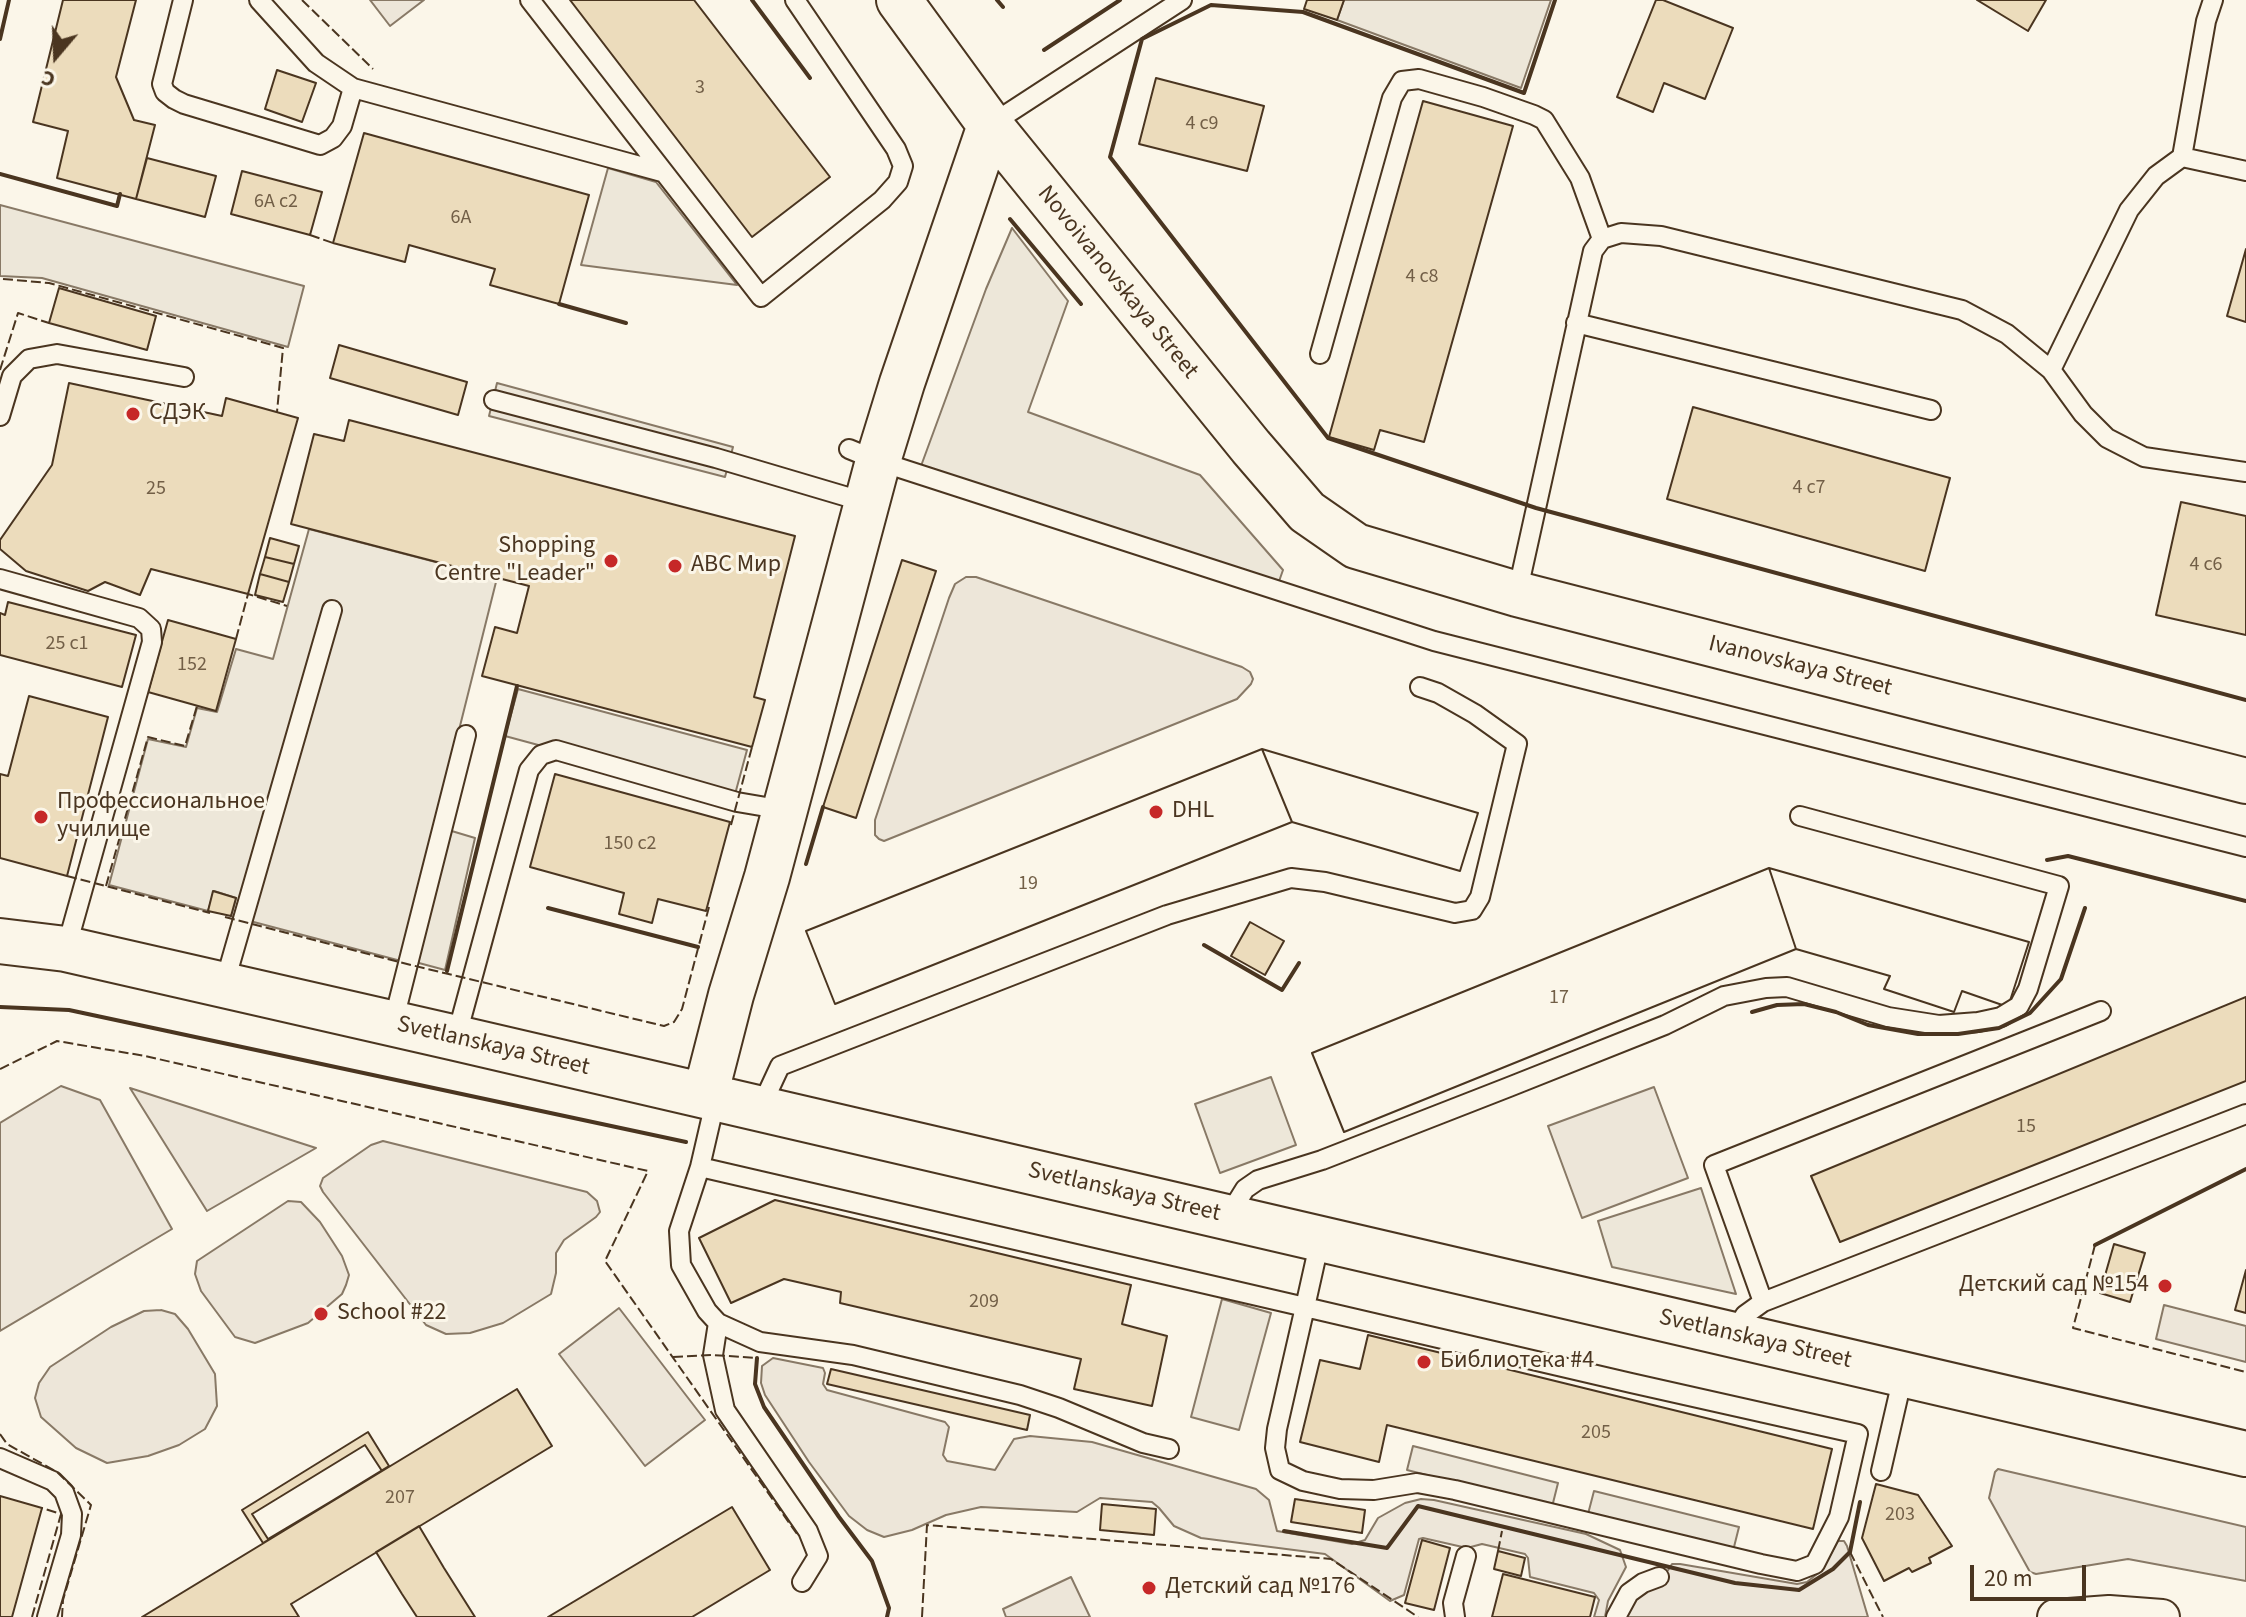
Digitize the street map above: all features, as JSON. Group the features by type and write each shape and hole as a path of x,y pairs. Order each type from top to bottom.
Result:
{"main road":[{"name":"Novoivanovskaya Street","path":"899,0 990,125 1251,447 1307,512 1356,546"},
{"path":"710,1097 731,995 767,877 868,503 864,455 902,383 990,125"},
{"name":"Ivanovskaya Street","path":"1356,546 1517,594 2246,781"},
{"name":"Svetlanskaya Street","path":"0,941 66,949 393,1023 2246,1454"}],"street":[{"path":"2055,1617 2109,1613 2162,1617"}],"lane":[{"path":"183,0 162,84 165,92 174,99 320,145 333,138 342,126 353,88"},
{"path":"259,0 316,63 353,88 662,172"},
{"path":"530,0 761,297 882,200 898,182 903,166 896,149 795,0"},
{"path":"990,125 1184,0"},
{"path":"2051,370 2129,210 2156,176 2182,157 2206,21 2213,0"},
{"path":"1320,354 1392,98 1402,81 1419,79 1483,97 1544,120 1580,178 1602,239"},
{"path":"2182,157 2246,171"},
{"path":"1517,594 1593,251 1602,239 1621,233 1661,236 1962,310 2007,334 2051,370 2083,414 2107,438 2144,457 2246,472"},
{"path":"1576,323 1931,410"},
{"path":"0,416 12,376 29,359 57,354 184,377"},
{"path":"494,400 716,458 868,503"},
{"path":"864,455 1434,641 2246,847"},
{"path":"0,579 139,618 151,629 152,642 66,949"},
{"path":"224,985 332,610"},
{"path":"760,1109 780,1066 1167,915 1291,878 1325,882 1455,913 1472,910 1480,897 1517,744 1475,714 1438,693 1420,687"},
{"path":"393,1023 466,735"},
{"path":"456,1038 529,770 541,755 556,750 737,802 784,810"},
{"path":"1227,1218 1245,1189 1258,1180 1322,1160 1523,1082 1665,1025 1724,996 1787,987 1888,1017 1939,1025 2001,1017 2019,1006 2028,989 2059,886 1800,816"},
{"path":"1763,1302 1714,1165 2101,1011"},
{"path":"710,1097 700,1167 679,1231 681,1265 707,1311 718,1323 760,1342 853,1355 1020,1395 1143,1443 1169,1449"},
{"path":"1733,1335 1745,1315 1763,1302 2246,1114"},
{"path":"700,1167 772,1183 1305,1307 1858,1434 1839,1517 1815,1564 1797,1571 1761,1564 1417,1483 1374,1490 1340,1489 1296,1478 1280,1470 1275,1448 1277,1429 1305,1307 1320,1240"},
{"path":"718,1323 713,1355 725,1410 808,1531 818,1556 802,1582"},
{"path":"1881,1471 1903,1376"},
{"path":"0,1458 53,1481 64,1492 72,1514 71,1535 47,1617"},
{"path":"1455,1617 1453,1603 1466,1556"},
{"path":"1616,1617 1629,1593 1659,1577"}],"shaded area":[{"path":"370,0 424,0 390,26"},
{"path":"1344,0 1551,0 1521,88 1337,20"},
{"path":"608,168 656,182 737,285 581,265"},
{"path":"0,205 304,286 288,347 42,278 0,276"},
{"path":"1012,228 1068,301 1028,412 1200,475 1283,570 1277,587 921,466 986,289"},
{"path":"497,383 733,447 725,477 489,416"},
{"path":"309,529 497,578 435,826 475,838 445,970 231,916 236,898 214,891 208,911 109,885 148,739 186,747 197,708 217,712 236,649 273,659"},
{"path":"966,577 976,577 1242,667 1250,672 1253,679 1237,699 884,841 875,835 875,820 949,598 955,584"},
{"path":"518,689 747,750 734,798 505,736"},
{"path":"1271,1077 1296,1145 1220,1173 1195,1104"},
{"path":"61,1086 100,1100 172,1229 0,1331 0,1123"},
{"path":"1654,1087 1688,1178 1582,1218 1548,1126"},
{"path":"130,1088 316,1148 207,1211"},
{"path":"383,1141 587,1192 597,1201 600,1212 564,1240 556,1253 556,1273 551,1294 503,1323 470,1333 446,1334 426,1325 320,1186 323,1178 371,1145"},
{"path":"1701,1188 1736,1294 1612,1267 1598,1221"},
{"path":"288,1201 301,1202 320,1222 342,1256 349,1275 346,1285 342,1294 308,1323 255,1343 235,1337 201,1291 195,1274 197,1261"},
{"path":"1222,1299 1271,1313 1239,1430 1191,1417"},
{"path":"2164,1305 2246,1326 2246,1362 2156,1339"},
{"path":"619,1308 705,1420 645,1466 559,1354"},
{"path":"161,1310 175,1314 188,1329 215,1374 217,1406 205,1429 179,1445 148,1456 107,1463 76,1448 41,1417 35,1398 39,1383 50,1367 111,1327 144,1311"},
{"path":"773,1358 823,1368 823,1384 827,1390 945,1422 949,1427 943,1455 947,1461 995,1470 1014,1439 1030,1436 1092,1442 1256,1489 1269,1500 1277,1531 1352,1544 1365,1540 1378,1518 1405,1503 1434,1500 1586,1534 1620,1550 1626,1567 1608,1601 1605,1617 1594,1617 1599,1600 1594,1593 1530,1577 1525,1554 1482,1544 1467,1548 1419,1539 1404,1595 1390,1601 1325,1554 1201,1538 1174,1526 1152,1502 1100,1498 1077,1512 981,1507 946,1515 912,1530 884,1537 867,1530 849,1516 765,1395 761,1383 762,1366"},
{"path":"1413,1446 1558,1483 1552,1507 1407,1470"},
{"path":"1998,1469 2246,1527 2246,1581 2128,1559 2036,1574 2030,1572 1989,1498"},
{"path":"1594,1491 1739,1527 1733,1551 1588,1514"},
{"path":"1838,1541 1844,1541 1847,1546 1868,1617 1624,1617 1637,1597 1663,1578 1672,1564 1797,1584 1807,1582 1822,1570"},
{"path":"1071,1577 1090,1617 1006,1617 1003,1609"}],"building":[{"path":"63,0 136,0 116,77 134,120 155,125 136,199 57,178 68,131 33,122"},
{"path":"570,0 694,0 830,177 752,237"},
{"path":"1307,0 1344,0 1337,20 1304,9"},
{"path":"1656,0 1733,28 1705,99 1664,83 1653,112 1617,97"},
{"path":"1977,0 2046,0 2028,31"},
{"path":"277,70 316,83 302,122 265,109"},
{"path":"1156,78 1264,106 1247,171 1139,144"},
{"path":"1423,101 1513,126 1424,442 1380,430 1374,450 1329,437"},
{"path":"364,133 589,195 559,304 490,285 495,269 409,245 405,262 333,243"},
{"path":"147,158 216,176 205,217 136,199"},
{"path":"242,171 322,192 310,235 231,214"},
{"path":"2246,249 2246,322 2227,316"},
{"path":"59,288 156,316 147,350 49,323"},
{"path":"339,345 467,382 458,415 330,378"},
{"path":"69,383 222,416 226,398 298,418 248,594 151,569 140,595 105,582 88,591 26,571 0,549 0,540 52,465"},
{"path":"1693,407 1950,478 1925,571 1667,499"},
{"name":"Shopping Centre \"Leader\"","path":"349,420 795,536 754,697 765,700 752,747 482,676 495,627 517,633 529,586 291,524 314,434 344,441"},
{"path":"2181,502 2246,516 2246,635 2156,615"},
{"path":"270,538 299,546 294,564 265,557"},
{"path":"265,557 294,564 289,582 260,574"},
{"path":"902,560 936,571 856,818 823,807"},
{"path":"260,574 289,582 283,602 255,595"},
{"path":"8,602 136,635 122,687 0,655 0,613 5,615"},
{"path":"168,620 236,639 216,711 148,692"},
{"name":"Профессиональное училище","path":"29,696 108,717 67,876 0,858 0,774 8,776"},
{"path":"1262,749 1478,813 1460,871 1292,822 835,1004 806,931"},
{"path":"1262,749 1478,813 1460,871 1292,822"},
{"path":"1262,749 1292,822 835,1004 806,931"},
{"path":"555,774 730,822 706,911 658,899 652,923 619,914 624,893 530,867"},
{"path":"1769,868 2029,942 2008,1007 1962,991 1954,1012 1884,989 1890,976 1796,949 1344,1132 1312,1053"},
{"path":"1769,868 1796,949 1344,1132 1312,1053"},
{"path":"1769,868 2029,942 2008,1007 1962,991 1954,1012 1884,989 1890,976 1796,949"},
{"path":"213,891 236,898 231,916 208,911"},
{"path":"1250,922 1284,941 1265,975 1231,956"},
{"path":"2246,997 2246,1081 1840,1242 1811,1176"},
{"path":"775,1200 1131,1285 1122,1324 1167,1336 1152,1406 1074,1389 1081,1359 840,1303 841,1292 784,1279 731,1303 699,1238"},
{"path":"2114,1244 2145,1253 2130,1302 2100,1293"},
{"path":"2246,1270 2246,1313 2235,1310"},
{"path":"1368,1335 1832,1449 1813,1529 1387,1425 1379,1462 1300,1442 1320,1360 1360,1369"},
{"path":"831,1369 1030,1415 1027,1430 827,1384"},
{"path":"517,1389 552,1446 291,1604 299,1617 142,1617"},
{"path":"368,1432 389,1466 263,1543 242,1510"},
{"path":"365,1445 382,1471 268,1539 252,1514"},
{"path":"1876,1484 1918,1495 1952,1546 1929,1558 1931,1563 1912,1572 1909,1568 1884,1581 1862,1538"},
{"path":"0,1496 42,1508 12,1617 0,1617"},
{"path":"1295,1499 1365,1510 1362,1533 1291,1522"},
{"path":"1102,1504 1156,1509 1154,1535 1100,1530"},
{"path":"732,1507 770,1570 692,1617 548,1617"},
{"path":"419,1526 475,1617 417,1617 376,1552"},
{"path":"1422,1540 1450,1548 1434,1610 1405,1603"},
{"path":"1498,1551 1525,1558 1521,1576 1494,1569"},
{"path":"1503,1574 1595,1597 1590,1617 1492,1617"}],"fence":[{"path":"302,0 373,69"},
{"path":"310,235 333,243"},
{"path":"3,279 49,283 283,348 277,412"},
{"path":"0,370 18,313 49,323"},
{"path":"236,639 248,594 287,606"},
{"path":"106,886 148,737 185,746 197,706"},
{"path":"731,825 752,747"},
{"path":"67,876 210,913"},
{"path":"225,917 664,1026 674,1022 682,1009 709,907"},
{"path":"0,1069 57,1041 145,1056 648,1171 605,1261 797,1534"},
{"path":"2095,1245 2073,1328 2246,1372"},
{"path":"673,1357 713,1355 757,1358"},
{"path":"0,1434 7,1444 57,1472 91,1505 63,1600 62,1617"},
{"path":"32,1617 61,1514 42,1508"},
{"path":"922,1617 927,1525 1331,1559 1418,1617"},
{"path":"1498,1551 1502,1531"},
{"path":"1850,1552 1883,1617"}],"wall":[{"path":"0,39 9,0"},
{"path":"752,0 810,78"},
{"path":"997,0 1003,7"},
{"path":"1044,50 1120,0"},
{"path":"1555,0 1524,93 1303,12 1211,5 1142,39 1110,157 1328,438 1536,508 2246,700"},
{"path":"0,174 117,206 120,194"},
{"path":"1010,219 1081,304"},
{"path":"559,304 626,323"},
{"path":"447,971 517,686"},
{"path":"806,864 823,807"},
{"path":"2047,860 2068,856 2246,901"},
{"path":"548,908 698,947"},
{"path":"1752,1012 1777,1005 1804,1004 1868,1025 1918,1034 1958,1034 1999,1028 2030,1013 2061,979 2085,908"},
{"path":"1204,945 1282,990 1299,963"},
{"path":"0,1007 69,1010 686,1142"},
{"path":"2095,1245 2246,1169"},
{"path":"757,1358 755,1384 764,1407 872,1561 889,1608 887,1617"},
{"path":"1284,1531 1387,1548 1418,1506 1735,1583 1799,1590 1833,1569 1850,1552 1860,1502"}],"place":[{"name":"СДЭК","path":"133,414"},
{"name":"Shopping Centre \"Leader\"","path":"611,561"},
{"name":"ABC Мир","path":"675,566"},
{"name":"DHL","path":"1156,812"},
{"name":"Профессиональное училище","path":"41,817"},
{"name":"Детский сад №154","path":"2165,1286"},
{"name":"School #22","path":"321,1314"},
{"name":"Библиотека #4","path":"1424,1362"},
{"name":"Детский сад №176","path":"1149,1588"}]}
